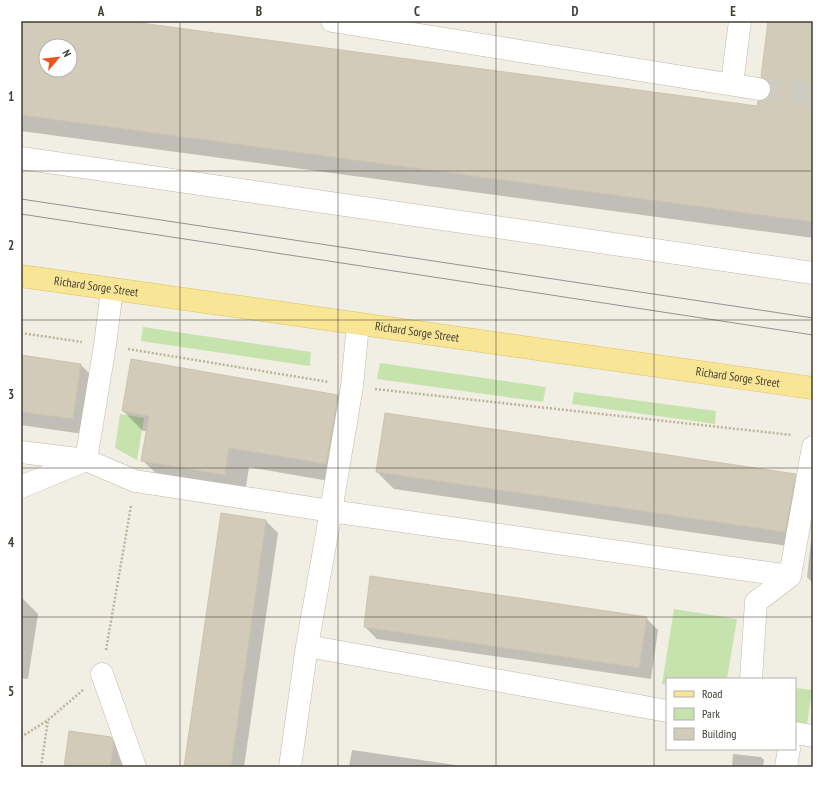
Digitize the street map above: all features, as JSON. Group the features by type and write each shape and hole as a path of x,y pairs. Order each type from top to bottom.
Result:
{"main road":[{"name":"Richard Sorge Street","path":"21,276 813,388"}],"street":[{"path":"332,21 759,88"},
{"path":"732,84 740,21"},
{"path":"21,158 813,273"},
{"path":"86,460 105,345 112,289"},
{"path":"290,767 307,646 352,386 358,324"},
{"path":"751,678 756,602 790,576 805,442"},
{"path":"21,452 86,460 135,481 331,511 790,576"},
{"path":"21,487 86,460"},
{"path":"307,646 666,711"},
{"path":"102,674 135,767"},
{"path":"796,733 813,736"},
{"path":"786,767 789,750"}],"path":[{"path":"21,333 105,345 352,386 805,442"},
{"path":"21,737 48,720 102,674 135,481"},
{"path":"41,767 48,720"}],"green space":[{"path":"143,327 311,352 310,366 141,341"},
{"path":"380,363 546,387 543,402 377,379"},
{"path":"574,392 716,411 715,424 572,404"},
{"path":"120,414 144,418 137,460 115,448"},
{"path":"674,609 737,619 727,678 666,678 666,685 662,684"},
{"path":"796,688 812,690 807,725 796,723"}],"building":[{"path":"21,21 126,21 757,106 758,101 764,100 768,97 771,91 770,84 767,80 761,77 768,21 813,21 813,222 21,115"},
{"path":"21,355 81,364 73,419 21,412"},
{"path":"131,359 338,395 326,464 229,448 225,475 141,461 149,416 122,411"},
{"path":"385,413 796,474 785,532 376,472"},
{"path":"221,513 266,520 231,767 184,767"},
{"path":"370,576 647,617 639,668 364,627"},
{"path":"69,731 111,737 114,744 110,767 64,767"}],"tunnel":[{"path":"759,89 813,95"}],"tram line":[{"path":"21,199 813,318"},
{"path":"21,214 813,335"}]}
